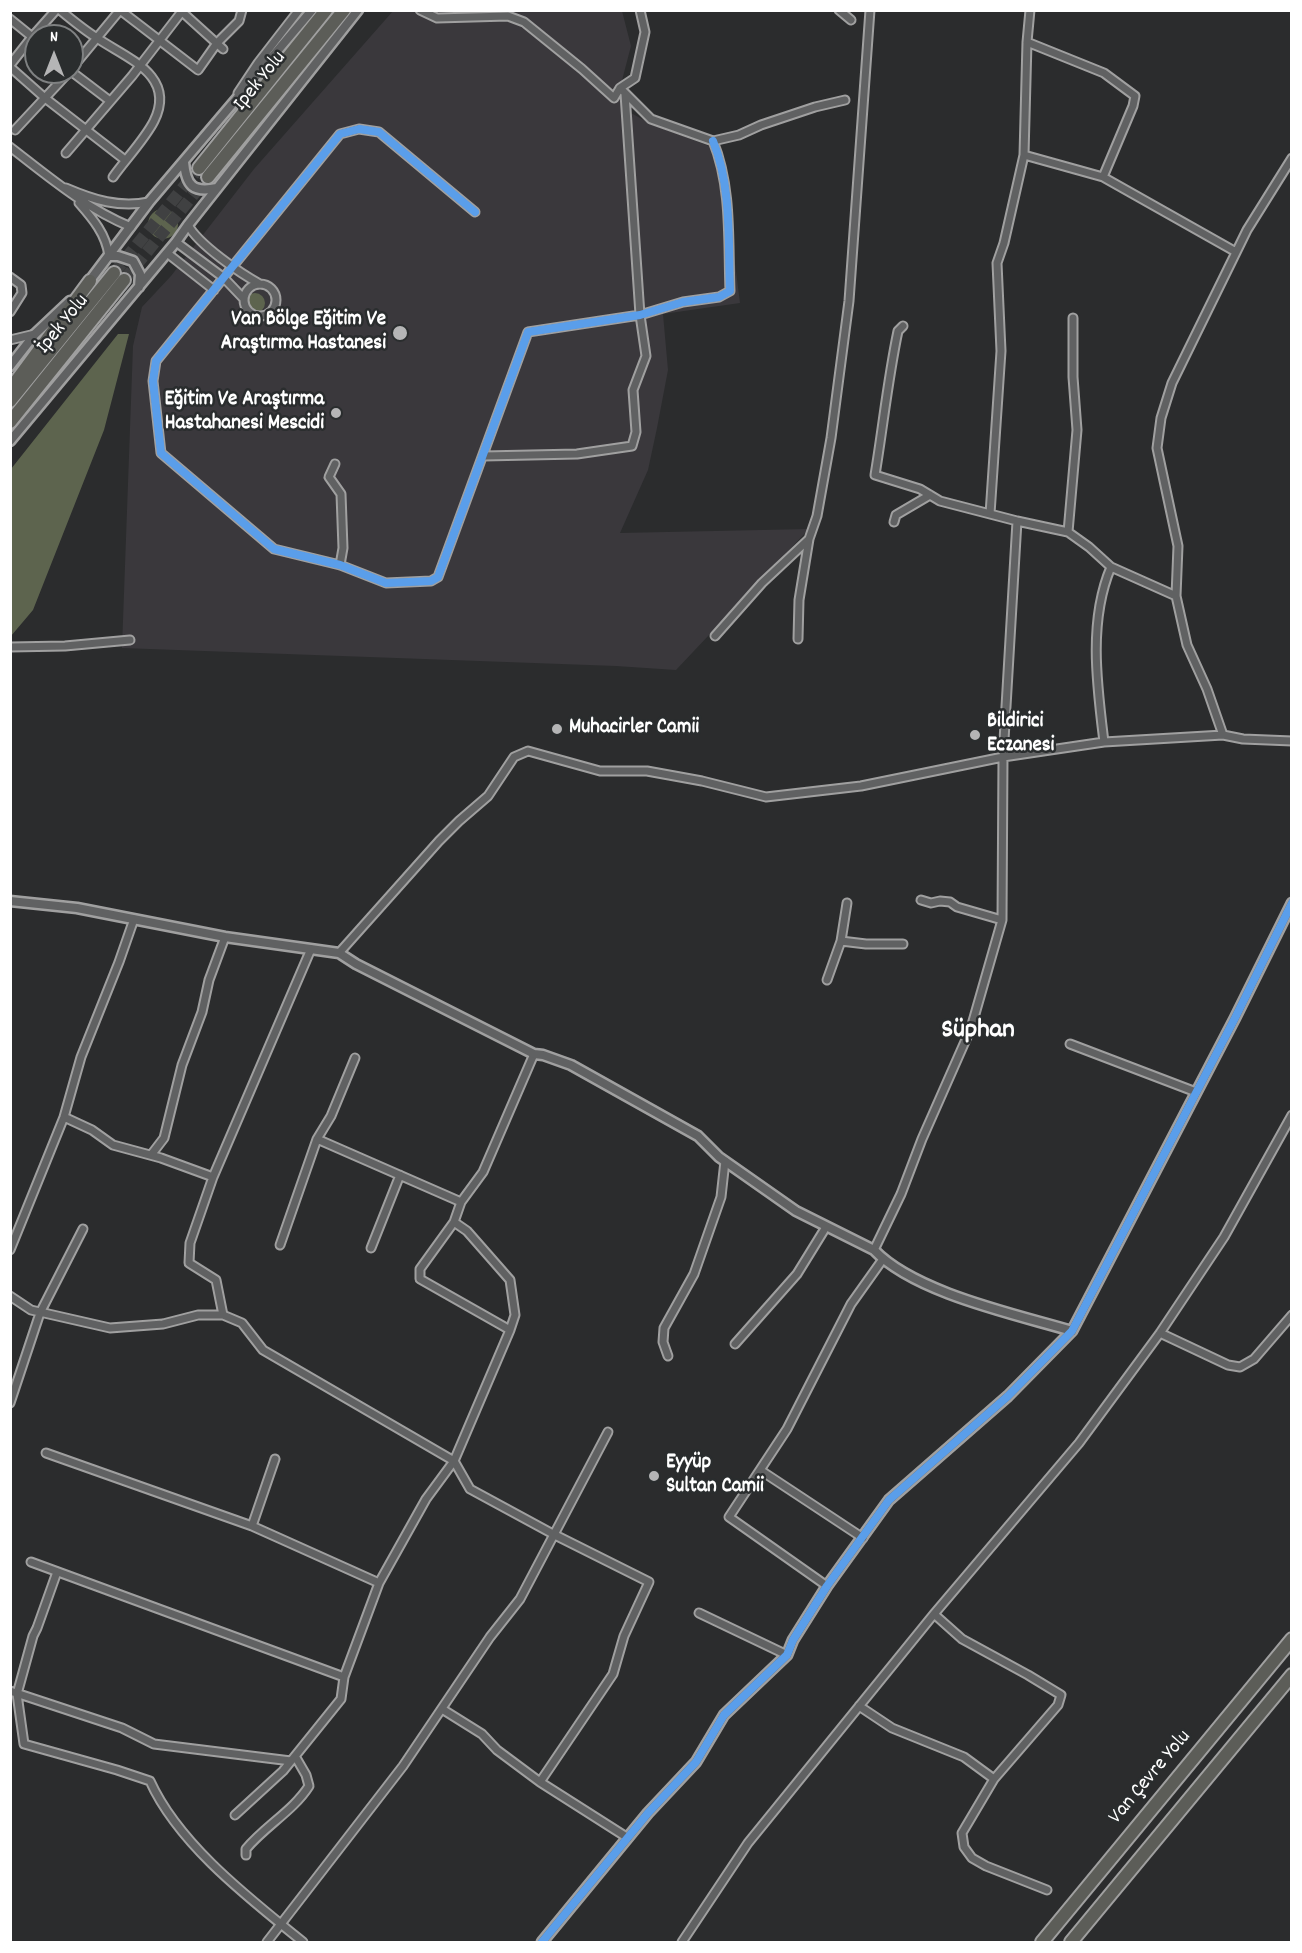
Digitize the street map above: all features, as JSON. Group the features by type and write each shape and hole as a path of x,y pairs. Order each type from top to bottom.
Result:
{"highway":[{"name":"Ipek Yolu","path":"199,168 326,10"},
{"name":"Ipek Yolu","path":"208,177 344,10"},
{"name":"İpek Yolu","path":"10,401 119,277 10,422"},
{"path":"10,388 90,281"},
{"name":"Van Çevre Yolu","path":"1042,1942 1292,1639"},
{"name":"Van Çevre Yolu","path":"1071,1942 1292,1675"}],"street":[{"path":"46,24 58,10 97,39 141,65 161,96 154,121 113,177"},
{"path":"84,55 120,11 198,70 239,21 242,10"},
{"path":"228,108 258,63 299,10"},
{"path":"10,366 35,334 90,281 150,202 312,10"},
{"path":"10,441 139,288 358,10"},
{"path":"420,10 437,18 508,16 524,22 614,98 635,78 645,32 639,10"},
{"path":"839,10 851,20"},
{"path":"798,639 799,600 809,539 817,516 831,438 849,301 870,10"},
{"path":"990,514 1001,351 997,263 1004,243 1024,154 1030,10"},
{"path":"66,153 141,65 182,11 220,46"},
{"path":"10,19 24,30"},
{"path":"1027,42 1104,73 1135,96 1133,106 1103,177"},
{"path":"24,50 10,66 45,98 125,160"},
{"path":"84,81 110,101"},
{"path":"15,130 58,84"},
{"path":"623,91 651,119 713,141 739,135 815,107 845,100"},
{"path":"484,456 577,454 632,446 636,432 633,390 646,356 640,315 623,91"},
{"path":"475,212 379,132 367,129 353,130 340,135 162,352 154,367 153,381 161,453 274,549 340,565 386,583 431,581 438,577 528,332 640,315 683,302 719,297 730,291 725,189 713,141"},
{"path":"10,147 73,196 131,227"},
{"path":"1024,154 1103,177 1236,252"},
{"path":"1223,735 1207,689 1187,645 1176,596 1178,546 1157,448 1161,418 1172,383 1247,230 1292,158"},
{"path":"184,162 187,181 193,187 200,190 217,188"},
{"path":"58,185 83,196 114,204 135,205 150,202"},
{"path":"73,196 100,228 109,256"},
{"path":"176,242 224,278 244,299 247,308 255,315 266,315 271,312 276,297 271,287 260,284 233,266 196,237 188,225"},
{"path":"167,253 214,290"},
{"path":"109,256 118,256 133,261 140,274 139,288"},
{"path":"10,277 21,285 22,293 10,312"},
{"path":"244,299 248,290 260,284"},
{"path":"1068,532 1077,430 1073,377 1073,318"},
{"path":"903,326 898,331 888,378 884,425 875,475 920,489 940,501 1017,522 1068,532 1111,567 1176,596"},
{"path":"10,339 35,334"},
{"path":"335,464 329,477 341,494 343,548 340,565"},
{"path":"894,522 896,515 930,495"},
{"path":"874,1250 901,1194 922,1139 971,1028 1002,920 1003,757 1017,522"},
{"path":"715,636 762,583 809,539"},
{"path":"1104,742 1096,670 1100,604 1103,585 1111,567"},
{"path":"10,646 65,646 130,640"},
{"path":"339,953 439,841 488,796 514,757 528,751 600,771 647,771 702,781 766,797 861,786 1003,757 1104,742 1223,735 1242,739 1292,741"},
{"path":"921,900 931,903 950,902 957,907 1002,920"},
{"path":"10,901 77,908 225,937 339,953 356,964 534,1054 543,1054 572,1065 698,1137 725,1161 796,1211 874,1250 883,1259 920,1282 1072,1331"},
{"path":"827,980 841,941 847,903"},
{"path":"542,1942 628,1838 696,1762 724,1715 787,1654 793,1640 827,1586 889,1500 1008,1396 1072,1331 1251,988 1292,903"},
{"path":"10,1250 64,1117 81,1057 134,919"},
{"path":"151,1155 164,1138 182,1065 202,1012 209,980 225,937"},
{"path":"841,941 903,944"},
{"path":"223,1315 216,1280 189,1263 190,1243 213,1177 311,949"},
{"path":"1070,1044 1196,1092"},
{"path":"510,1330 420,1279 420,1269 454,1222 461,1202 483,1172 534,1054"},
{"path":"280,1245 316,1139 331,1116 355,1058"},
{"path":"682,1942 748,1843 934,1614 1079,1443 1160,1333 1224,1238 1292,1115"},
{"path":"64,1117 92,1130 113,1145 151,1155 213,1177"},
{"path":"316,1139 461,1202"},
{"path":"668,1356 663,1342 664,1328 694,1274 722,1197 725,1161"},
{"path":"371,1248 400,1175"},
{"path":"235,1815 283,1771 341,1700 344,1677 379,1583 426,1499 454,1461 510,1330 515,1315 510,1280 467,1231 454,1222"},
{"path":"735,1344 797,1274 826,1227"},
{"path":"10,1403 40,1313 83,1229"},
{"path":"827,1586 729,1517 787,1429 851,1304 883,1259"},
{"path":"10,1296 31,1310 40,1313 110,1328 163,1324 198,1315 223,1315 242,1323 263,1350 454,1461 470,1489 553,1534 650,1582 624,1636 613,1674 540,1782"},
{"path":"1160,1333 1228,1365 1240,1367 1254,1359 1292,1315"},
{"path":"267,1942 404,1766 490,1637 520,1599 608,1432"},
{"path":"46,1453 252,1526 379,1583"},
{"path":"252,1526 275,1459"},
{"path":"760,1470 863,1538"},
{"path":"31,1562 344,1677"},
{"path":"57,1572 14,1693 24,1744 150,1781 169,1815 183,1833 244,1895 303,1942"},
{"path":"699,1613 787,1654"},
{"path":"934,1614 962,1639 1060,1695 1058,1706 994,1779 962,1833 964,1847 972,1858 986,1866 1047,1890"},
{"path":"14,1693 122,1728 154,1744 293,1758 306,1775 309,1786 305,1793 254,1840 246,1849 246,1855"},
{"path":"859,1706 892,1728 964,1757 994,1779"},
{"path":"442,1709 482,1734 497,1750 540,1782 628,1838"}],"shaded area":[{"name":"Van Bölge Eğitim Ve Araştırma Hastanesi","path":"393,11 622,11 631,46 620,88 631,113 651,124 717,149 726,192 740,303 663,314 668,370 657,428 648,470 620,533 809,529 676,670 122,648 133,346 142,307 171,276 254,169"}],"green space":[{"path":"163,209 174,213 178,224 174,235 163,239 152,235 148,224 152,213"},
{"path":"251,293 259,293 265,299 265,307 259,313 251,313 245,307 245,299"},
{"path":"118,334 129,334 104,430 33,610 11,636 11,469"}],"tunnel":[{"path":"114,273 199,168"},
{"path":"124,280 208,177"}],"cycle path":[{"path":"475,212 379,132 359,129 340,134 156,361 153,381 161,453 274,549 340,565 386,583 431,581 438,577 528,332 640,315 683,302 719,297 730,291 726,196 713,141"},
{"path":"542,1942 648,1813 696,1762 724,1715 787,1655 793,1640 827,1586 889,1500 1008,1396 1072,1331 1235,1018 1292,903"}],"place":[{"name":"Van Bölge Eğitim Ve Araştırma Hastanesi","path":"400,333"},
{"name":"Eğitim Ve Araştırma Hastahanesi Mescidi","path":"336,413"},
{"name":"Muhacirler Camii","path":"557,729"},
{"name":"Bildirici Eczanesi","path":"975,735"},
{"name":"Eyyüp Sultan Camii","path":"654,1476"}],"district":[{"name":"Süphan","path":"978,1032"}]}
